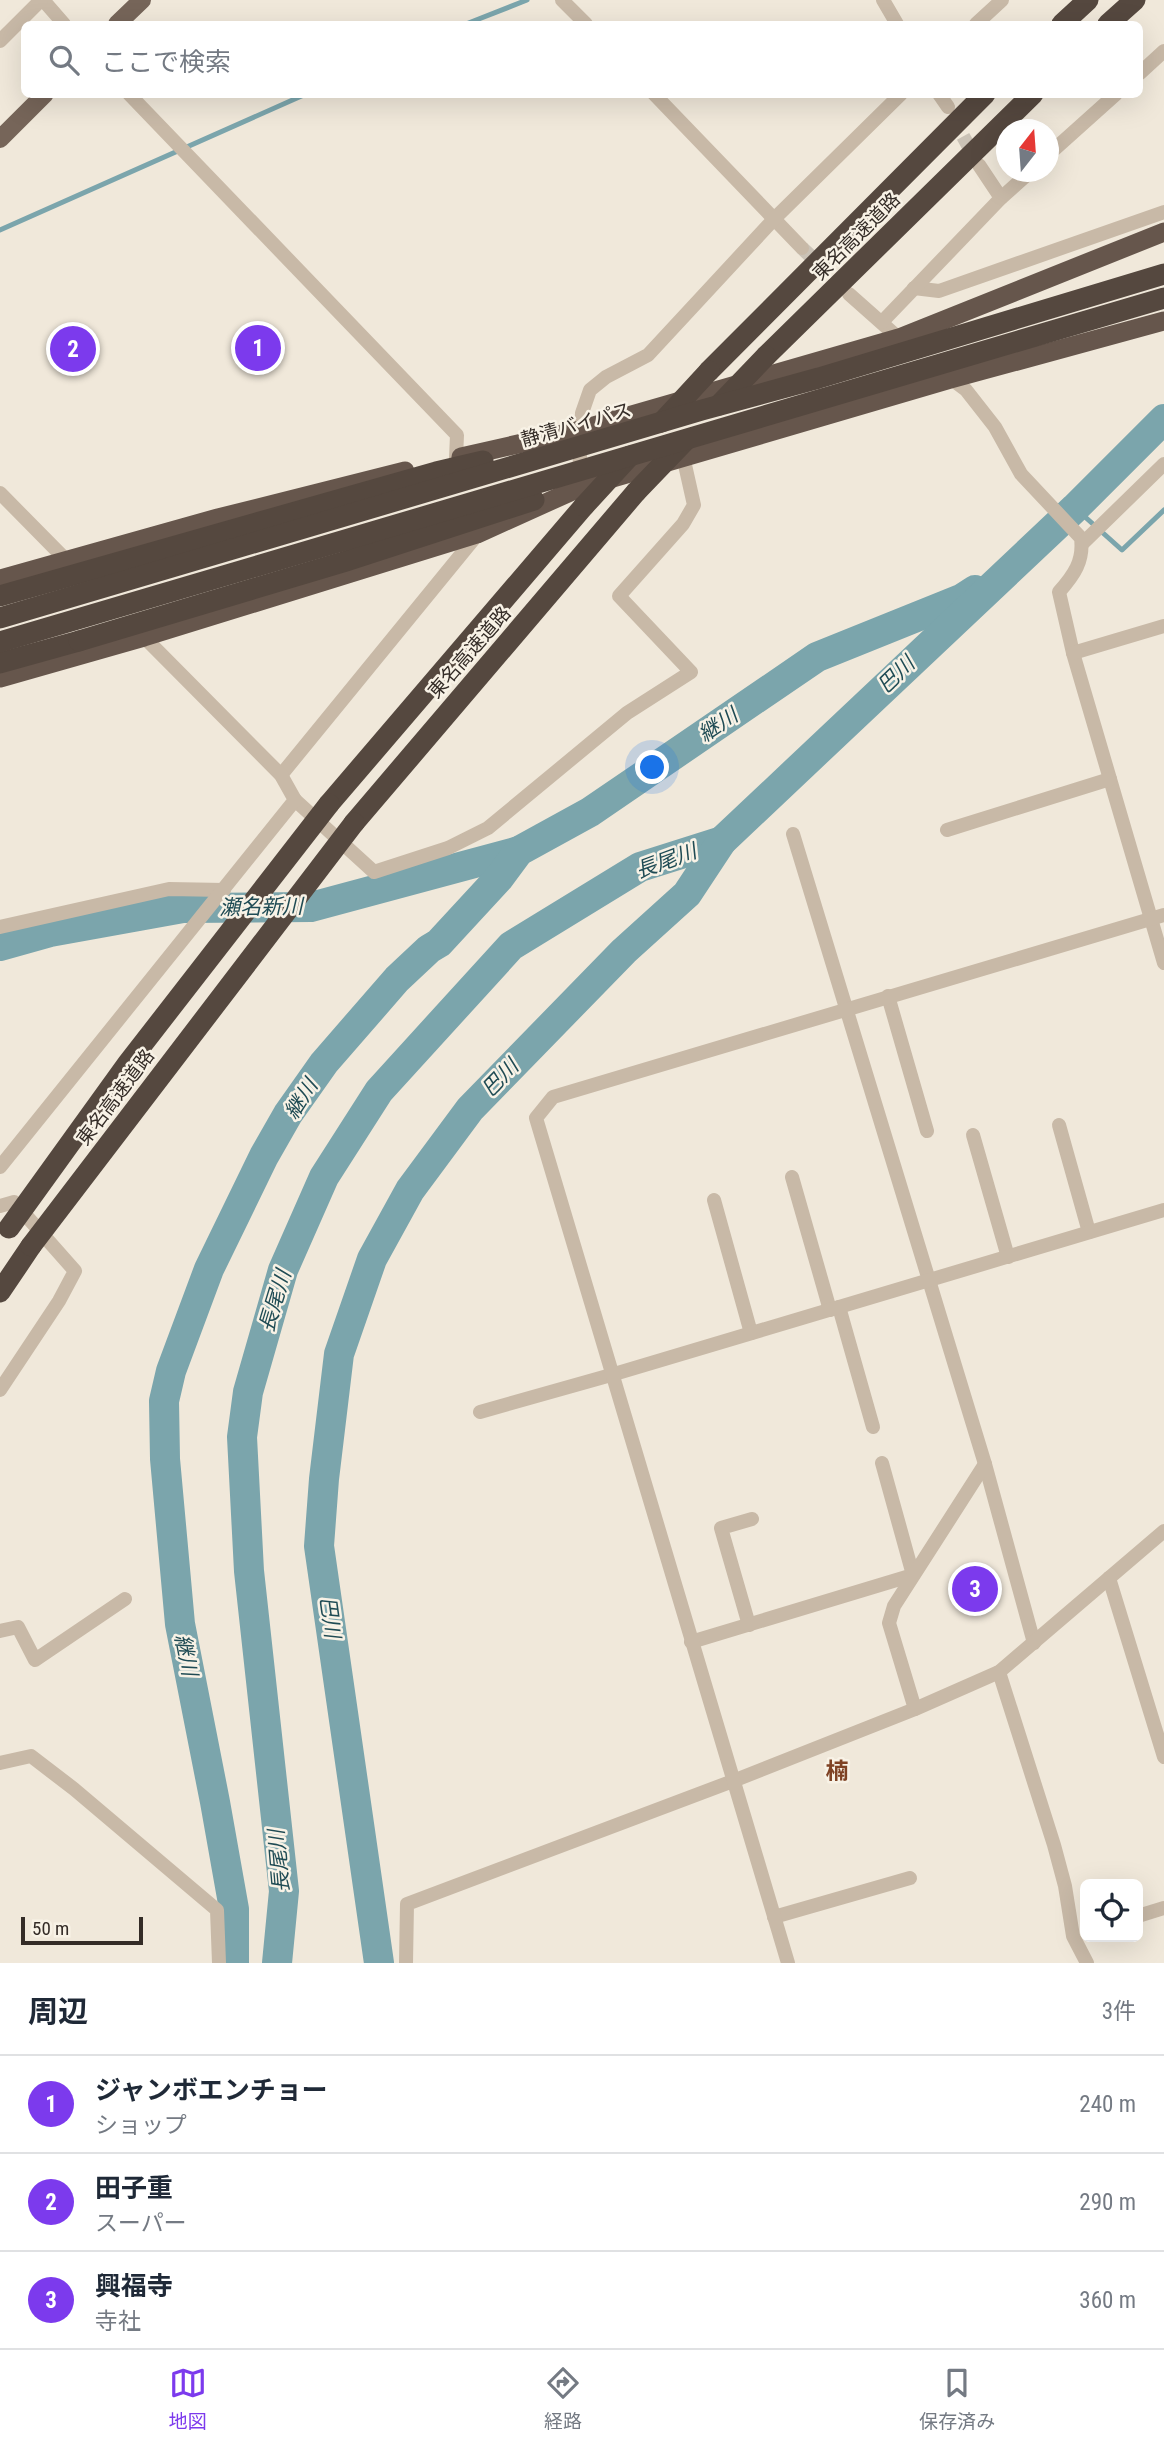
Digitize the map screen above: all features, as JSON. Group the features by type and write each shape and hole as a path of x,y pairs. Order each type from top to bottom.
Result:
{"highway":[{"path":"1065,21 1088,0"},
{"path":"1111,21 1135,0"},
{"name":"東名高速道路","path":"4,1234 128,1063 329,804 581,497 981,98"},
{"name":"東名高速道路","path":"0,1292 31,1246 354,823 636,492 766,356 1029,98"},
{"path":"0,579 218,518 580,430 898,338 1164,233"},
{"name":"静清バイパス","path":"0,618 1164,274"},
{"path":"0,642 1164,298"},
{"path":"0,678 144,637 477,534 581,497 682,456 1164,321"},
{"path":"0,596 436,472 702,410"},
{"path":"0,663 343,562 552,494 702,434"}],"main road":[{"path":"120,21 142,0"},
{"path":"0,139 41,98"}],"street":[{"path":"0,41 42,0 61,21"},
{"path":"562,0 583,21"},
{"path":"883,0 895,21"},
{"path":"979,21 1002,0"},
{"path":"1143,69 1164,51"},
{"path":"133,98 457,435 456,458"},
{"path":"658,98 802,248"},
{"path":"581,497 580,430 582,412 590,390 606,377 648,355 775,218 897,98"},
{"path":"942,98 948,107"},
{"path":"1059,145 1112,98"},
{"path":"979,165 1001,198"},
{"path":"881,322 1019,182"},
{"path":"914,288 940,291 1164,212"},
{"path":"849,294 898,338 966,390 995,427 1012,460 1082,541"},
{"path":"0,493 281,775 295,800 374,872 448,848 488,828 627,713 691,672 619,596 683,524 694,505 682,456"},
{"path":"1164,464 1082,541 1076,573 1059,592 1073,653 1110,779 1157,917 1164,963"},
{"path":"281,775 477,534"},
{"path":"1073,653 1164,626"},
{"path":"947,830 1110,779"},
{"path":"0,1167 295,800"},
{"path":"793,834 985,1464 1034,1643"},
{"path":"0,927 169,889 224,890"},
{"path":"788,1963 536,1118 553,1097 1157,917"},
{"path":"888,996 927,1131"},
{"path":"1059,1125 1089,1233"},
{"path":"973,1135 1008,1257"},
{"path":"792,1177 873,1427"},
{"path":"714,1200 751,1333"},
{"path":"0,1206 14,1202 75,1271 59,1301 0,1390"},
{"path":"480,1412 1164,1210"},
{"path":"882,1463 913,1576"},
{"path":"915,1709 889,1623 894,1606 985,1464"},
{"path":"749,1625 721,1528 752,1519"},
{"path":"420,1963 407,1957 407,1904 733,1781 915,1709 999,1672 1164,1531"},
{"path":"691,1642 913,1576"},
{"path":"1109,1578 1164,1756"},
{"path":"0,1631 18,1627 35,1660 125,1599"},
{"path":"999,1672 1060,1865 1087,1963"},
{"path":"0,1763 31,1756 217,1910 219,1963"},
{"path":"774,1917 910,1878"},
{"path":"1143,1914 1164,1908"}],"waterway":[{"path":"474,21 527,0"},
{"path":"0,230 297,98"},
{"name":"巴川","path":"379,1963 319,1546 339,1354 372,1259 410,1190 470,1109 624,951 687,894 722,841 1075,508 1164,419"},
{"path":"1075,508 1122,550 1164,510"},
{"name":"継川","path":"234,1963 234,1909 180,1624 165,1459 164,1401 171,1371 209,1269 264,1156 288,1114 324,1063 397,979 439,943 499,878 519,851 590,812 817,657 961,599 975,590"},
{"name":"長尾川","path":"277,1963 284,1891 249,1571 242,1437 248,1392 283,1270 324,1177 379,1091 511,946 640,867 722,841"},
{"name":"瀬名新川","path":"0,946 50,932 183,908 311,907 519,851"}],"tunnel":[{"path":"953,118 975,158"},
{"path":"802,248 846,290"}],"place":[{"name":"ジャンボエンチョー","path":"258,348"},
{"name":"田子重","path":"73,349"},
{"name":"興福寺","path":"975,1589"}],"district":[{"name":"楠","path":"837,1771"}]}
